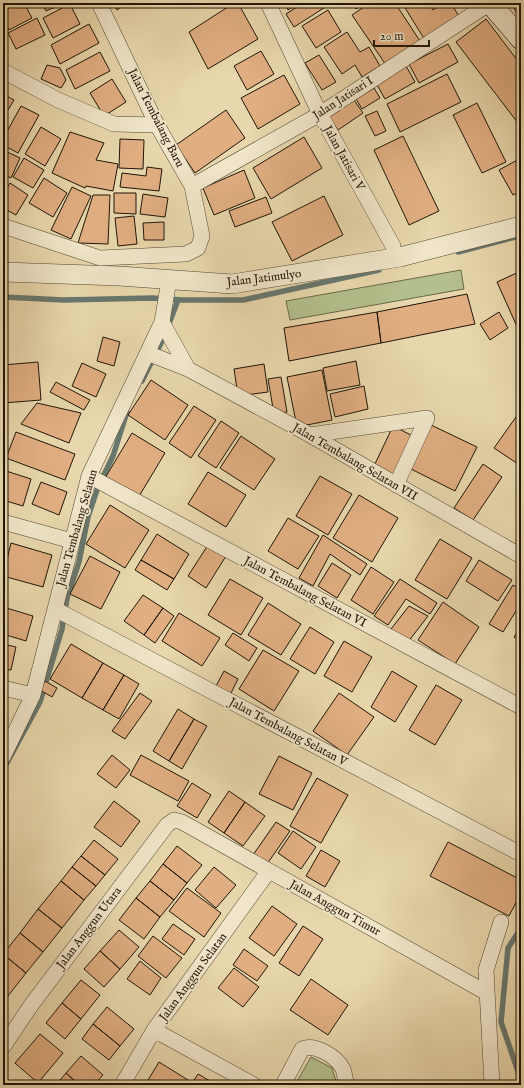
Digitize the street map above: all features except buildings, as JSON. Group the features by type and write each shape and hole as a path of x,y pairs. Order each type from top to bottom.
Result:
{"main road":[{"path":"490,3 521,39"}],"street":[{"name":"Jalan Tembalang Baru","path":"3,226 100,258 186,254 198,248 202,236 192,186 158,124 99,3"},
{"name":"Jalan Jatisari V","path":"268,3 320,114 393,246"},
{"name":"Jalan Jatisari I","path":"192,186 320,114 490,3"},
{"path":"3,71 58,100 114,124 158,124"},
{"name":"Jalan Jatimulyo","path":"3,272 168,283 232,284 353,266 400,257 521,226"},
{"name":"Jalan Tembalang Selatan","path":"3,757 33,695 89,476 162,322 168,283"},
{"path":"162,322 188,370"},
{"name":"Jalan Tembalang Selatan VII","path":"147,353 188,370 310,435 521,556"},
{"path":"310,435 427,418 396,485"},
{"name":"Jalan Tembalang Selatan VI","path":"89,476 521,707"},
{"path":"3,522 72,541"},
{"name":"Jalan Tembalang Selatan V","path":"55,609 521,854"},
{"path":"3,688 33,695"},
{"name":"Jalan Anggun Utara","path":"3,1047 32,1004 167,825 174,820 182,822"},
{"name":"Jalan Anggun Timur","path":"182,822 268,872 487,993"},
{"name":"Jalan Anggun Selatan","path":"122,1085 154,1030 268,872"},
{"path":"487,1084 486,970 501,922"},
{"path":"154,1030 254,1085"},
{"path":"283,1085 302,1049 314,1046 334,1059 343,1069 347,1085"}],"green space":[{"path":"461,270 464,289 290,320 286,301"},
{"path":"311,1057 332,1068 337,1085 295,1085"}],"waterway":[{"path":"458,252 519,236"},
{"path":"3,297 64,300 152,298 183,300 243,300 379,270"},
{"path":"142,381 164,337 178,300"},
{"path":"3,770 40,702 62,629 67,598 79,562 88,517 98,487 113,456 127,412"},
{"path":"521,928 508,948 501,1022 521,1080"}]}
